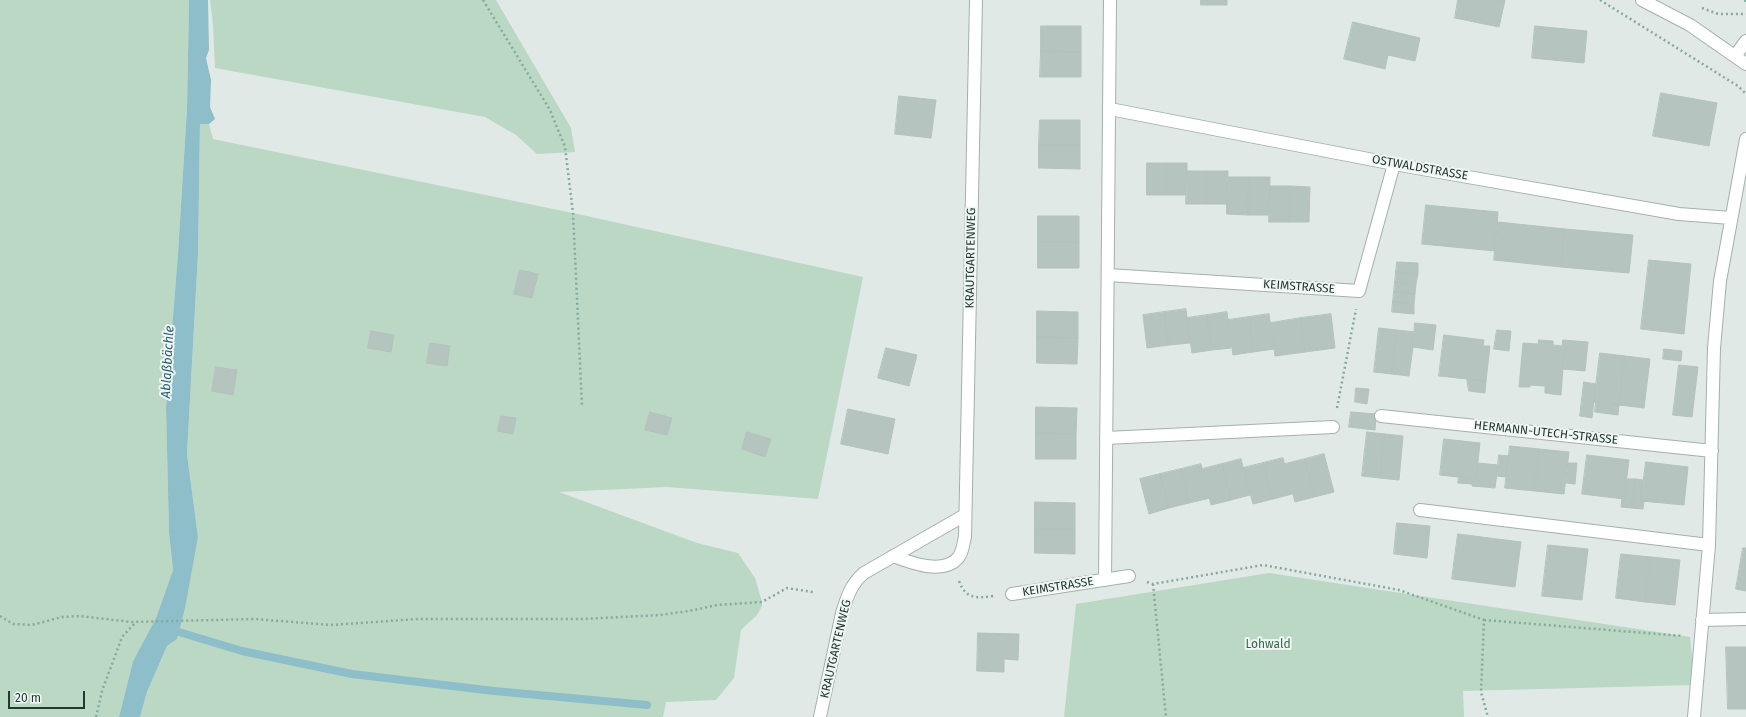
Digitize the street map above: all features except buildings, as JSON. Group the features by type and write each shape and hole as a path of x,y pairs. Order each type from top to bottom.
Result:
{"street":[{"name":"KRAUTGARTENWEG","path":"953,563 959,557 963,548 966,515 976,0"},
{"name":"KEIMSTRASSE","path":"1105,580 1110,0"},
{"path":"1642,0 1690,26 1746,64"},
{"path":"1735,56 1746,41"},
{"name":"OSTWALDSTRASSE","path":"1110,109 1394,164 1679,214 1731,218"},
{"path":"1694,717 1709,544 1714,348 1720,281 1746,139"},
{"path":"1359,291 1394,164"},
{"name":"KEIMSTRASSE","path":"1108,275 1359,291"},
{"name":"HERMANN-UTECH-STRASSE","path":"1381,416 1712,451"},
{"path":"1106,438 1334,427"},
{"path":"1420,510 1709,544"},
{"name":"KRAUTGARTENWEG","path":"820,717 842,613 851,588 856,580 864,573 966,515"},
{"path":"894,556 912,564 926,566 935,567 953,563"},
{"name":"KEIMSTRASSE","path":"1012,594 1129,576"},
{"path":"1702,620 1746,619"}],"path":[{"path":"483,0 550,110 565,147 573,213 582,406"},
{"path":"1600,0 1738,86 1746,94"},
{"path":"1745,0 1746,4"},
{"path":"1696,6 1718,14 1746,14"},
{"path":"1334,427 1359,291"},
{"path":"953,563 962,588 966,593 973,597 1012,594"},
{"path":"1129,576 1153,584 1263,565 1399,590 1484,620 1701,638"},
{"path":"1153,584 1166,717"},
{"path":"0,616 13,624 32,625 62,617 80,616 136,622 255,619 330,625 418,619 582,619 660,615 717,605 762,602 787,588 813,592"},
{"path":"1484,620 1481,692 1488,717"},
{"path":"96,717 102,691 122,638 136,622"}],"green space":[{"path":"0,0 189,0 187,108 166,407 169,533 173,570 156,618 133,661 119,717 0,717"},
{"path":"210,0 496,0 571,128 575,152 537,154 516,135 485,117 215,68"},
{"path":"200,124 209,124 213,139 573,213 863,277 818,499 667,487 559,492 697,543 738,553 755,578 762,606 757,615 741,630 734,678 716,700 666,702 663,717 140,717 147,692 167,646 177,639 198,537 187,454 198,254"},
{"name":"Lohwald","path":"1269,573 1690,637 1695,685 1463,691 1464,717 1064,717 1076,604"}],"water":[{"path":"189,0 208,0 209,50 206,58 211,80 210,107 215,119 209,124 200,124 198,254 187,454 198,537 185,608 177,639 167,646 147,692 140,717 119,717 133,661 156,618 173,570 169,533 166,407 187,108"}],"waterway":[{"path":"169,629 242,651 352,674 494,691 647,705"}],"water label":[{"name":"Ablaßbächle","path":"168,362"}]}
